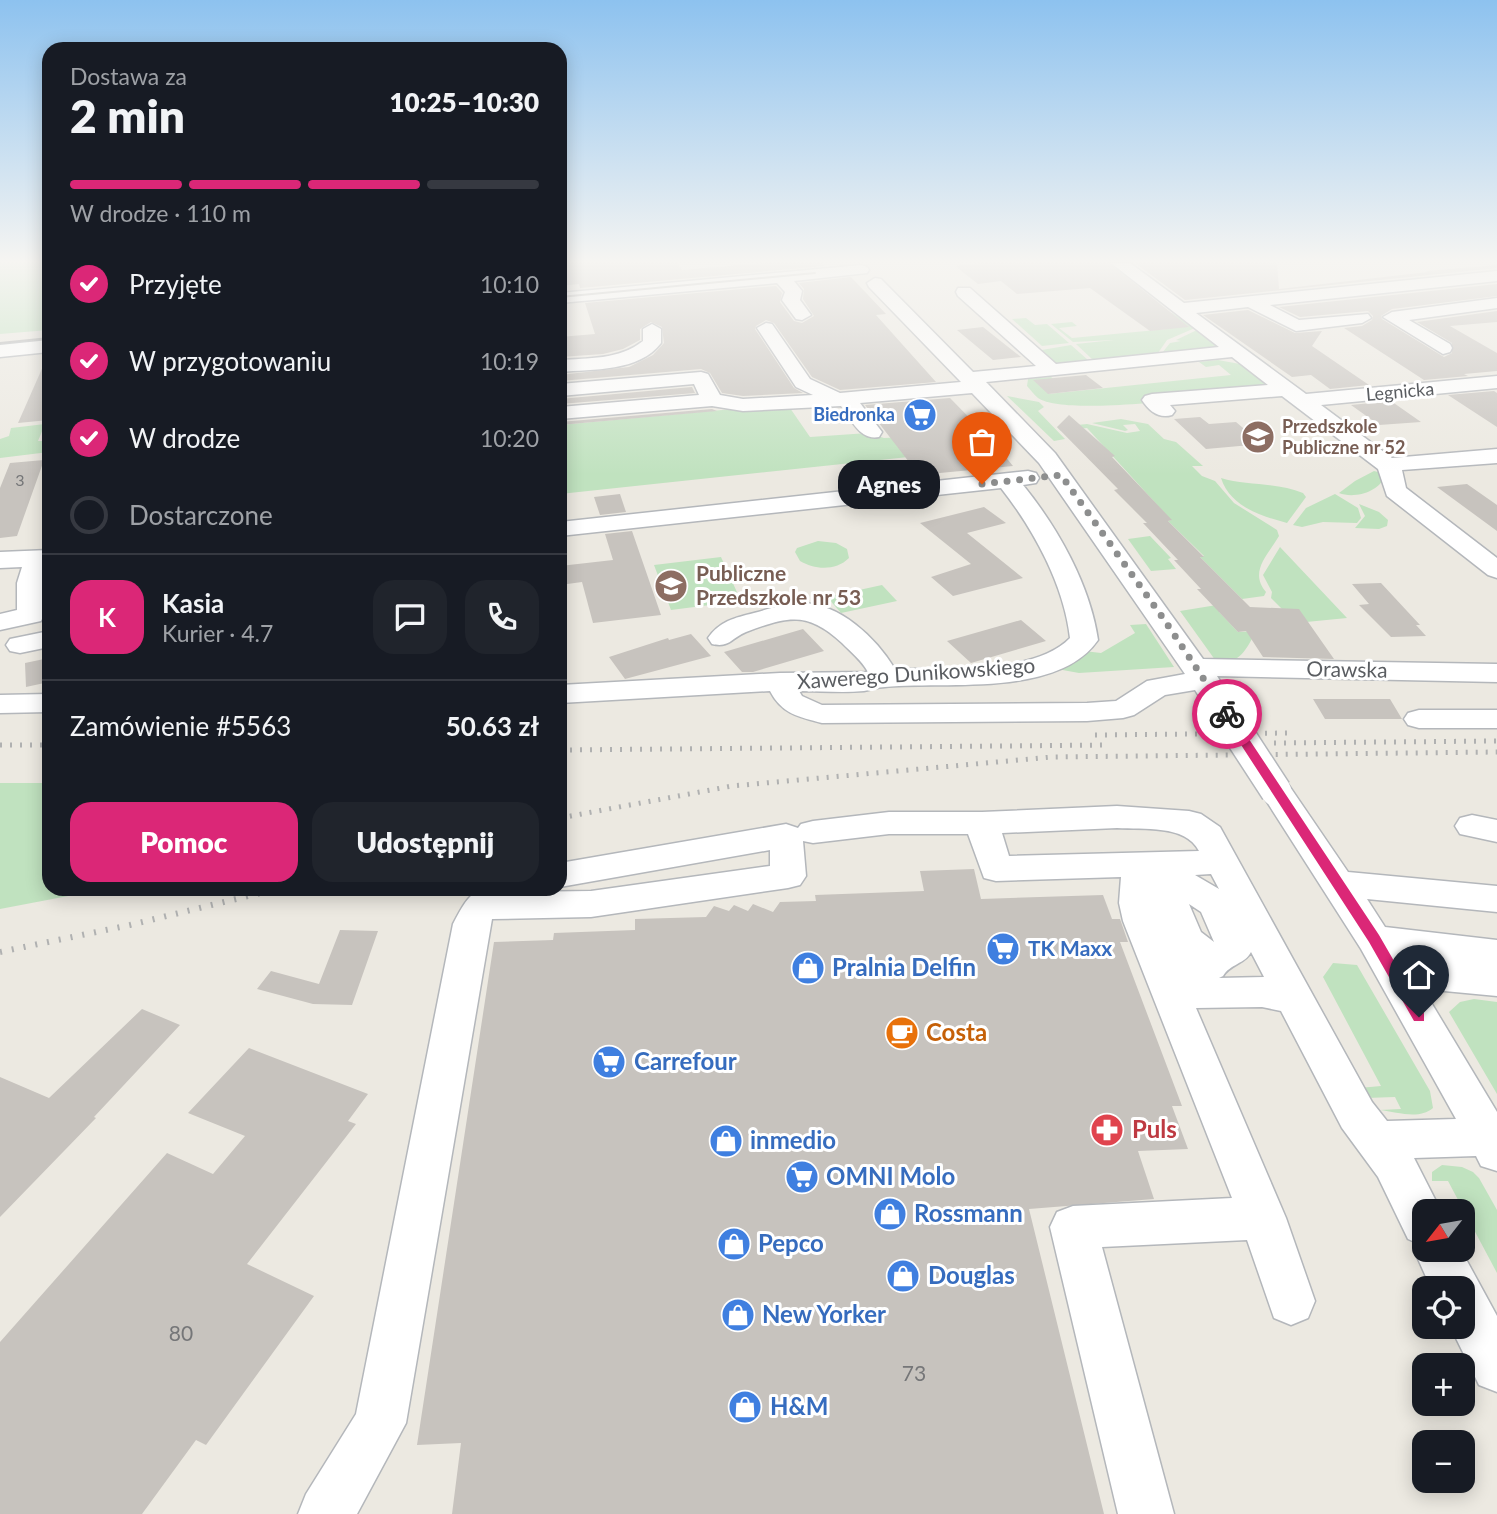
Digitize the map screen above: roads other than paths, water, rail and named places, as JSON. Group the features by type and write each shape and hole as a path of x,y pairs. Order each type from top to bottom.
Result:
{"street":[{"path":"567,365 619,360 644,351 652,343 653,334"},
{"path":"770,334 803,383 843,400 871,432"},
{"path":"926,334 1036,444 1061,475 1201,674 1374,939 1493,1144"},
{"path":"1011,334 1052,370"},
{"path":"1215,334 1387,465 1392,471 1395,491 1497,570"},
{"path":"1419,334 1443,348"},
{"path":"5,347 42,338"},
{"path":"5,347 42,346"},
{"path":"567,412 712,400 763,405 843,400 1052,370 1239,351"},
{"path":"567,389 701,379 712,400"},
{"name":"Legnicka","path":"1165,411 1152,400 1296,395 1497,382"},
{"path":"1387,465 1497,456"},
{"path":"567,527 1061,475"},
{"name":"Xawerego Dunikowskiego","path":"567,694 780,682 863,681 1016,671 1061,660 1080,648 1084,640 1081,619 1042,528 1008,481"},
{"path":"0,560 42,558"},
{"path":"0,622 31,615 30,583 42,562"},
{"path":"722,638 730,628 775,615 794,611 817,612 837,622 847,631 876,661 884,678"},
{"path":"20,645 42,640"},
{"name":"Orawska","path":"780,682 790,701 805,710 822,714 1060,713 1123,709 1157,687 1201,674 1497,673"},
{"path":"0,704 42,703"},
{"path":"1419,719 1497,719"},
{"path":"813,832 888,823 982,823 1118,817 1175,820 1200,827 1208,835 1357,1115 1394,1163 1412,1200"},
{"path":"982,823 996,869 1158,872 1221,862"},
{"path":"326,1514 380,1423 471,924 492,898 591,904 788,876 786,836 567,874"},
{"path":"1158,872 1149,892 1190,958 1222,993 1262,992 1296,998"},
{"path":"1158,872 1215,904 1236,947 1220,956 1190,958"},
{"path":"1158,872 1137,903 1141,921 1263,1218 1292,1301"},
{"path":"1339,884 1497,899"},
{"path":"1374,939 1497,954"},
{"path":"1394,972 1497,981"},
{"path":"1377,1140 1493,1144"},
{"path":"1146,1514 1073,1227 1263,1218"},
{"path":"1475,1324 1497,1367"}],"tram line":[{"path":"0,343 42,339"}],"railway":[{"path":"1095,735 1288,733"},
{"path":"1274,743 1497,741"},
{"path":"0,745 42,745"},
{"path":"567,750 1109,745"},
{"path":"567,817 732,786 1052,757 1497,752"},
{"path":"0,952 130,925 248,896"}],"place":[{"name":"Biedronka","path":"920,415"},
{"name":"Przedszkole Publiczne nr 52","path":"1258,437"},
{"name":"Agnes","path":"982,484"},
{"name":"Publiczne Przedszkole nr 53","path":"671,586"},
{"name":"TK Maxx","path":"1003,949"},
{"name":"Pralnia Delfin","path":"808,968"},
{"name":"Costa","path":"902,1033"},
{"name":"Carrefour","path":"609,1062"},
{"name":"Puls","path":"1107,1130"},
{"name":"inmedio","path":"726,1141"},
{"name":"OMNI Molo","path":"802,1177"},
{"name":"Rossmann","path":"890,1214"},
{"name":"Pepco","path":"734,1244"},
{"name":"Douglas","path":"903,1276"},
{"name":"New Yorker","path":"738,1315"},
{"name":"H&M","path":"745,1407"}]}
